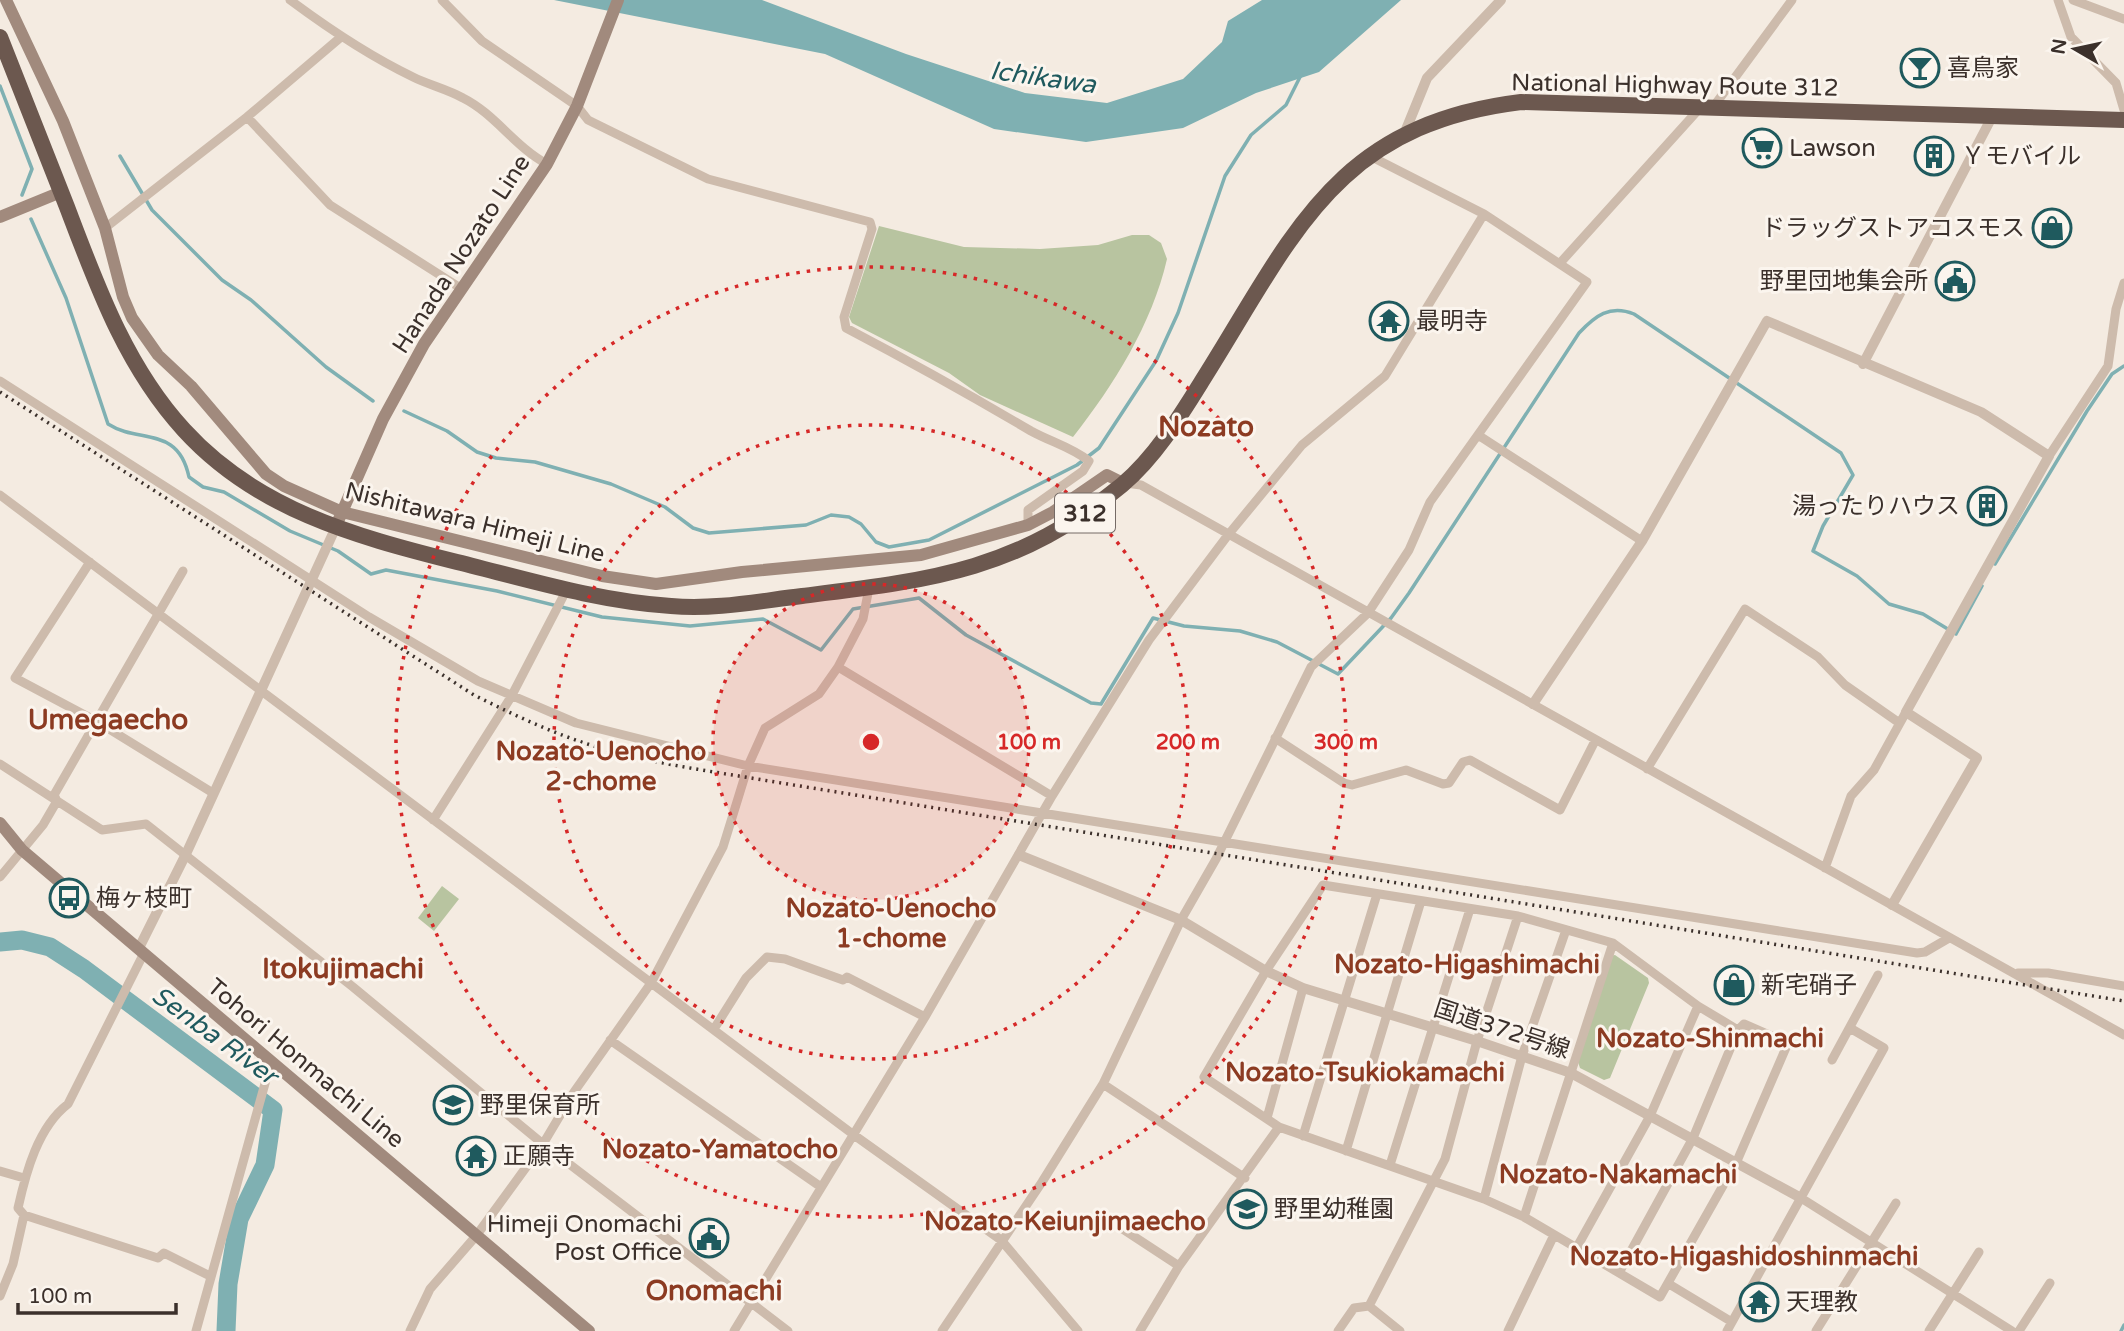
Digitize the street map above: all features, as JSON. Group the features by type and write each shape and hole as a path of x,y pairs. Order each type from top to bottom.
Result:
{"highway":[{"name":"National Highway Route 312","path":"0,37 102,298 130,355 153,392 186,433 225,467 273,501 335,529 566,591 677,607 714,606 869,587 965,571 996,561 1071,524 1140,468 1177,421 1291,239 1316,204 1339,179 1405,132 1460,111 1521,102 2124,120"}],"main road":[{"name":"Nishitawara Himeji Line","path":"6,0 64,121 105,228 123,297 132,317 158,355 191,386 266,474 284,486 342,512 602,576 656,584 742,572 921,555 1028,525 1062,506 1107,475 1123,483"},
{"name":"Hanada Nozato Line","path":"335,529 383,419 424,345 547,164 580,100 618,0"},
{"path":"0,217 61,192"},
{"name":"Tohori Honmachi Line","path":"0,823 22,850 589,1331"}],"street":[{"path":"290,0 341,37 413,77 463,98 481,110 524,151 547,164"},
{"path":"442,0 482,41 580,100 588,120 708,179 870,222 872,229 844,317 846,328 940,377 1038,435 1074,450 1088,461 1083,471 1028,510 1028,525"},
{"path":"1405,132 1427,78 1501,0"},
{"path":"1561,262 1707,106 1792,0"},
{"path":"2058,0 2071,37 2116,83 2124,110"},
{"path":"2074,0 2124,19"},
{"path":"105,228 247,117 341,37"},
{"path":"1863,364 1993,115"},
{"path":"247,117 330,205 462,289"},
{"path":"942,1331 1042,1182 1102,1084 1181,920 1311,667 1368,613 1384,584 1409,550 1430,502 1587,282 1561,262 1484,214 1369,156"},
{"path":"734,1331 925,1017 1052,796 1149,640 1228,535 1313,435 1385,376 1484,214"},
{"path":"1825,868 1851,796 1874,770 1898,722 2049,456 2109,366 2116,309 2124,282"},
{"path":"1533,704 1642,541 1767,321 1981,412 2049,456"},
{"path":"0,381 369,617 511,698 576,723 748,766 1917,953 1925,952 1949,938"},
{"path":"1478,435 1642,541"},
{"path":"1123,483 1141,485 2124,1035"},
{"path":"0,495 854,1136 1001,1240 1078,1331"},
{"path":"210,1276 164,1252 158,1258 72,1233 51,1220 24,1215 18,1208 24,1178 51,1117 68,1104 123,993 259,690 335,529"},
{"path":"90,562 15,678 96,721 213,793"},
{"path":"57,801 54,795 183,572"},
{"path":"410,1331 430,1289 476,1236 543,1144 610,1040 651,983 723,847 748,766 765,729 819,694 838,667 863,619 869,587"},
{"path":"433,820 511,698 566,591"},
{"path":"1647,769 1745,609 1818,657 1845,685 1898,722"},
{"path":"838,667 1052,796"},
{"path":"1892,905 1978,758 1906,712"},
{"path":"1275,738 1344,783 1352,785 1406,770 1443,784 1449,783 1463,762 1470,761 1560,810 1595,741"},
{"path":"0,764 102,830 146,824 543,1144 788,1331"},
{"path":"0,877 43,825 57,801"},
{"name":"国道372号線","path":"1019,855 1181,920 1266,971 1303,988 1571,1073 1801,1198"},
{"path":"1620,1271 1693,1138 1738,1030 1744,1024 1788,1043 1737,1161 1660,1297 1620,1271 1524,1217 1484,1199 1279,1127 1204,1077 1266,971 1323,885 1518,916 1613,943 1698,1006 1738,1030"},
{"path":"1303,1136 1377,894"},
{"path":"1346,1151 1421,901"},
{"path":"1390,1165 1470,909"},
{"path":"1369,1306 1445,1159 1477,1041 1518,916"},
{"path":"1484,1199 1522,1056 1566,930"},
{"path":"1524,1217 1613,943"},
{"path":"714,1029 746,978 766,957 785,959 843,981 847,977 925,1017"},
{"path":"2016,973 2048,973 2124,986"},
{"path":"1832,1060 1878,975"},
{"path":"1267,1118 1303,988"},
{"path":"1577,1247 1650,1116 1698,1006"},
{"path":"1727,1331 1884,1048 1850,1028"},
{"path":"610,1040 821,1187"},
{"path":"196,1331 271,1062"},
{"path":"1102,1084 1245,1178"},
{"path":"1140,1331 1179,1266 1245,1178 1279,1127"},
{"path":"0,1171 24,1178"},
{"path":"1801,1198 2012,1331"},
{"path":"1816,1331 1896,1203"},
{"path":"0,1296 13,1264 24,1215"},
{"path":"1115,1224 1179,1266"},
{"path":"1508,1331 1554,1235"},
{"path":"1929,1331 1979,1252"},
{"path":"2019,1331 2050,1283"},
{"path":"1669,1284 1732,1322"},
{"path":"1338,1331 1354,1308 1369,1306 1400,1331"}],"green space":[{"path":"879,226 964,247 1040,249 1098,245 1132,235 1149,235 1161,243 1167,259 1152,307 1130,353 1073,437 980,395 949,373 852,323 849,317"},
{"path":"442,886 459,899 434,931 418,918"},
{"path":"1615,955 1648,978 1649,983 1610,1078 1604,1080 1580,1068 1578,1062 1610,956"}],"water":[{"path":"554,0 762,0 906,54 1025,93 1107,103 1183,79 1222,42 1228,21 1262,0 1401,0 1319,72 1256,93 1183,128 1086,142 994,129 825,54"}],"waterway":[{"path":"404,411 447,431 477,452 496,458 535,462 611,484 665,507 693,528 709,533 806,525 831,515 849,517 861,524 876,542 889,547 929,540 1077,465 1099,448 1156,361 1178,313 1225,176 1251,135 1286,105 1301,75"},
{"path":"0,86 32,169 22,195"},
{"path":"120,156 152,210 222,280 251,300 326,367 373,401"},
{"path":"31,219 66,298 108,424 167,443 184,461 189,477 203,487 224,492 290,531 338,551 371,574 386,570 497,591 602,617 690,626 763,619 821,650 853,609 919,598 966,635 1091,703 1101,704 1153,618 1184,626 1240,631 1277,642 1338,674 1391,618 1409,593 1579,333 1597,317 1618,310 1634,314 1841,453 1853,475 1823,526 1813,551 1857,576 1889,604 1923,614 1956,634 1982,586"},
{"path":"1995,564 2087,411 2112,374 2124,366"},
{"name":"Senba River","path":"0,942 22,940 50,947 84,969 273,1110 265,1165 239,1219 228,1284 226,1331"},
{"name":"Senba River","path":"225,1331 227,1324"},
{"path":"2121,1331 2124,1325"}],"railway":[{"path":"0,392 474,695 538,725 604,749 703,770 2124,1001"}],"place":[{"name":"喜鳥家","path":"1920,68"},
{"name":"Lawson","path":"1762,148"},
{"name":"Ｙモバイル","path":"1934,156"},
{"name":"ドラッグストアコスモス","path":"2052,228"},
{"name":"野里団地集会所","path":"1955,281"},
{"name":"最明寺","path":"1389,321"},
{"name":"湯ったりハウス","path":"1987,506"},
{"name":"梅ヶ枝町","path":"69,898"},
{"name":"新宅硝子","path":"1734,985"},
{"name":"野里保育所","path":"453,1105"},
{"name":"正願寺","path":"476,1156"},
{"name":"野里幼稚園","path":"1247,1209"},
{"name":"Himeji Onomachi Post Office","path":"709,1238"},
{"name":"天理教","path":"1759,1302"}],"district":[{"name":"Nozato","path":"1206,426"},
{"name":"Umegaecho","path":"108,719"},
{"name":"Nozato-Uenocho 2-chome","path":"601,766"},
{"name":"Nozato-Uenocho 1-chome","path":"891,923"},
{"name":"Nozato-Higashimachi","path":"1467,964"},
{"name":"Itokujimachi","path":"343,968"},
{"name":"Nozato-Shinmachi","path":"1710,1038"},
{"name":"Nozato-Tsukiokamachi","path":"1365,1072"},
{"name":"Nozato-Yamatocho","path":"720,1149"},
{"name":"Nozato-Nakamachi","path":"1618,1174"},
{"name":"Nozato-Keiunjimaecho","path":"1065,1221"},
{"name":"Nozato-Higashidoshinmachi","path":"1744,1256"},
{"name":"Onomachi","path":"714,1290"}],"water label":[{"name":"Ichikawa","path":"1043,77"}]}
